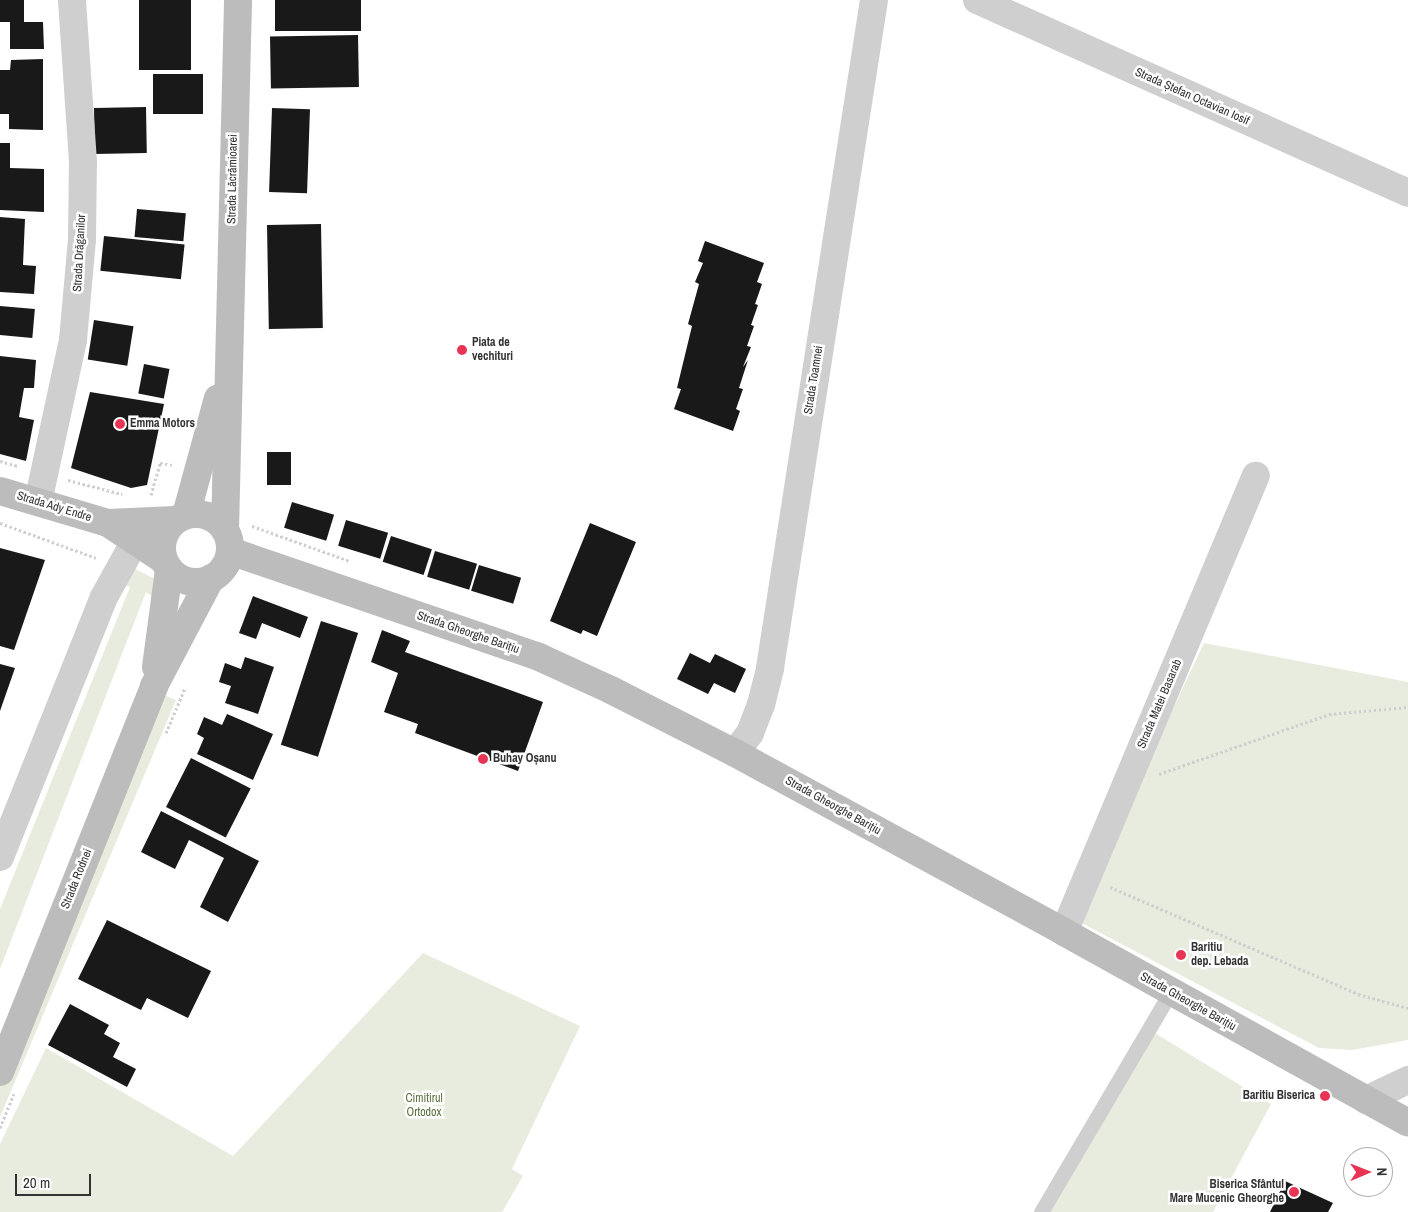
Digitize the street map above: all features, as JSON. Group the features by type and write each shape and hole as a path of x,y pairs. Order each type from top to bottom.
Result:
{"main road":[{"name":"Strada Lăcrămioarei","path":"232,534 229,358 238,0"},
{"name":"Strada Lăcrămioarei","path":"180,517 229,358"},
{"name":"Strada Ady Endre","path":"0,491 108,523 166,565"},
{"path":"208,515 232,534 220,572 211,578 188,581 166,565 163,538 180,517 208,515"},
{"name":"Strada Ady Endre","path":"108,523 180,517"},
{"name":"Strada Gheorghe Barițiu","path":"232,534 539,657 612,690 735,753 1064,932 1170,993 1408,1123"},
{"name":"Strada Rodnei","path":"154,686 166,565"},
{"name":"Strada Rodnei","path":"0,1072 154,686 211,578"}],"street":[{"name":"Strada Drăganilor","path":"38,502 73,340 82,239 83,162 72,0"},
{"name":"Strada Toamnei","path":"735,753 750,733 761,705 770,668 874,0"},
{"name":"Strada Ștefan Octavian Iosif","path":"977,0 1408,193"},
{"name":"Strada Matei Basarab","path":"1064,932 1256,476"},
{"path":"0,857 104,597 135,541"},
{"path":"1366,1100 1408,1080"}],"lane":[{"path":"1041,1212 1170,993"}],"path":[{"path":"144,500 154,492 160,463"},
{"path":"45,474 125,495"},
{"path":"0,523 87,553 119,571"},
{"path":"232,534 307,546"},
{"path":"1157,775 1330,714 1408,707"},
{"path":"1102,883 1358,994 1408,1008"}],"green space":[{"path":"135,569 155,579 157,600 146,592 0,969 0,909 130,587 121,583"},
{"path":"1204,643 1408,682 1408,1040 1352,1050 1319,1048 1074,919"},
{"path":"156,692 176,700 0,1117 0,1086"},
{"name":"Cimitirul Ortodox","path":"423,953 580,1026 512,1169 523,1176 502,1212 0,1212 0,1144 46,1048 233,1156"},
{"path":"1150,1030 1271,1104 1213,1212 1046,1212"}],"building":[{"path":"0,0 24,0 24,22 43,22 44,49 10,49 10,22 0,22"},
{"path":"139,0 191,0 191,70 139,70"},
{"path":"275,0 361,0 361,31 275,31"},
{"path":"358,35 359,87 271,89 270,37"},
{"path":"43,59 43,130 9,129 9,114 0,114 0,70 10,70 11,60"},
{"path":"153,74 203,74 203,114 153,114"},
{"path":"146,107 147,153 95,154 94,108"},
{"path":"272,108 310,109 307,193 269,192"},
{"path":"0,143 10,143 10,168 44,169 44,212 0,210"},
{"path":"137,209 186,213 183,241 135,237"},
{"path":"0,217 25,219 23,265 36,266 34,294 0,292"},
{"path":"321,224 323,328 269,329 267,225"},
{"path":"104,236 185,244 181,279 100,271"},
{"path":"705,241 764,263 757,282 762,284 755,304 758,305 751,325 754,326 747,346 751,347 743,367 748,360 739,388 743,389 736,409 740,411 733,431 674,409 681,389 677,388 692,326 688,324 699,284 695,282 703,263 698,261"},
{"path":"0,306 35,309 32,338 0,335"},
{"path":"94,320 134,326 127,366 88,360"},
{"path":"0,356 36,360 34,388 24,388 19,417 34,420 26,461 0,454"},
{"path":"144,364 170,369 164,398 138,393"},
{"name":"Emma Motors","path":"90,392 164,404 147,485 131,488 71,468"},
{"path":"267,452 291,452 291,485 267,485"},
{"path":"292,502 334,515 326,541 284,528"},
{"path":"346,520 388,533 380,559 338,546"},
{"path":"590,523 636,542 597,636 583,630 581,634 550,621"},
{"path":"391,536 432,549 424,575 383,562"},
{"path":"0,548 45,560 14,650 0,646"},
{"path":"435,551 477,564 469,590 427,577"},
{"path":"479,565 521,578 513,604 471,591"},
{"path":"253,596 308,617 300,638 262,623 256,639 239,633"},
{"path":"321,621 358,633 318,757 281,745"},
{"path":"382,630 410,641 405,652 543,702 518,771 415,733 418,724 384,712 398,673 371,662"},
{"path":"690,653 710,663 715,654 746,669 735,693 714,683 708,694 677,679"},
{"path":"245,657 274,667 258,714 225,703 231,686 219,682 225,663 241,669"},
{"path":"0,664 15,668 0,711"},
{"path":"227,714 273,734 253,780 197,754 204,738 197,734 204,717 222,725"},
{"path":"191,758 251,788 226,837 166,807"},
{"path":"161,811 259,861 228,922 200,907 224,858 189,840 175,869 141,852"},
{"path":"107,920 211,971 188,1018 147,998 141,1010 78,979"},
{"path":"70,1004 109,1025 104,1034 120,1043 113,1057 136,1069 127,1087 48,1045"},
{"name":"Biserica Sfântul Mare Mucenic Gheorghe","path":"1285,1181 1333,1203 1328,1212 1270,1212"}],"place":[{"name":"Piata de vechituri","path":"462,350"},
{"name":"Emma Motors","path":"120,424"},
{"name":"Buhay Oșanu","path":"483,759"},
{"name":"Baritiu dep. Lebada","path":"1181,955"},
{"name":"Baritiu Biserica","path":"1325,1096"},
{"name":"Biserica Sfântul Mare Mucenic Gheorghe","path":"1294,1192"}]}
